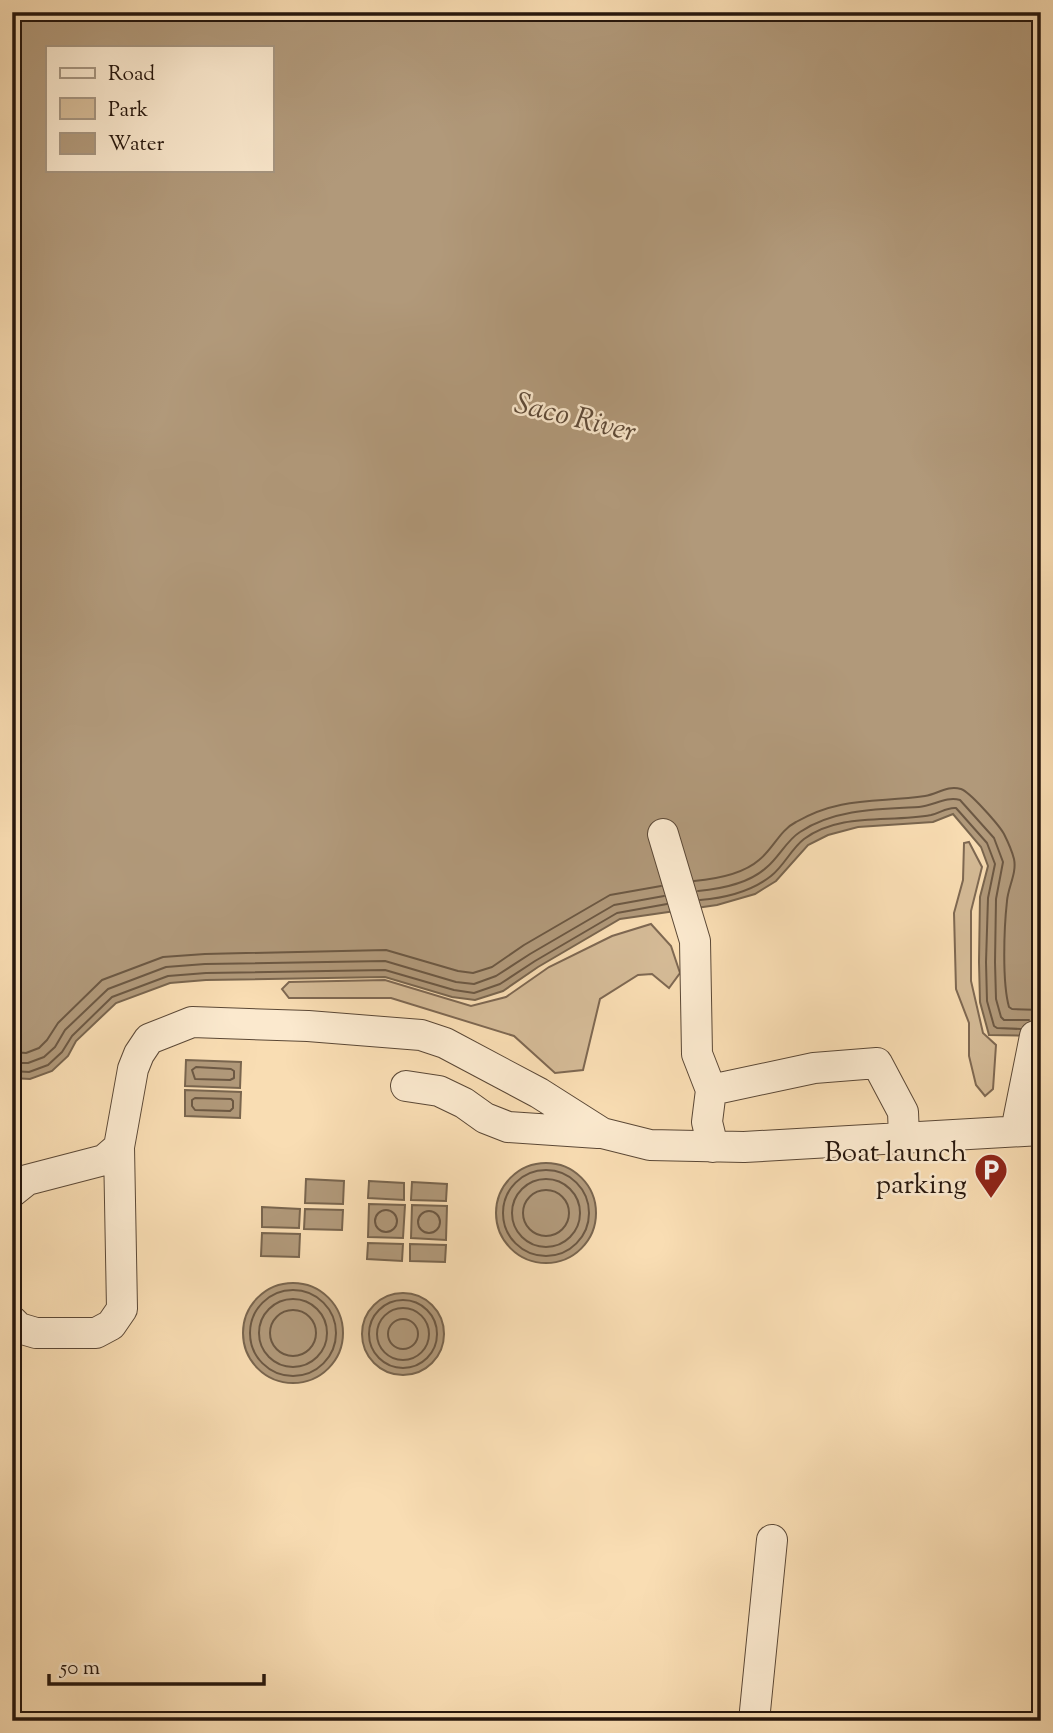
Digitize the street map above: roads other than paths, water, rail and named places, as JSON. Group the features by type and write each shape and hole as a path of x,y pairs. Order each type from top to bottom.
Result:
{"street":[{"path":"663,834 695,941 697,1054 711,1090 707,1122 713,1147"},
{"path":"12,1321 19,1328 36,1333 96,1333 111,1325 122,1310 119,1147 133,1069 149,1039 192,1023 421,1035 445,1044 539,1093 602,1133"},
{"path":"406,1086 439,1091 464,1102 485,1118 508,1127 602,1133 650,1144 713,1147 1028,1130 1035,1036"},
{"path":"711,1090 814,1068 877,1063 903,1112 904,1137"},
{"path":"12,1192 27,1180 104,1160 119,1147"},
{"path":"754,1721 772,1540"}],"water":[{"name":"Saco River","path":"12,12 1041,12 1041,1036 989,1035 980,1002 979,962 980,897 988,866 981,847 953,814 933,822 858,827 828,835 808,845 776,881 755,894 717,905 620,919 503,991 475,1000 452,997 385,977 170,983 116,1003 76,1041 68,1056 52,1071 30,1079 12,1078"},
{"path":"186,1060 241,1062 240,1088 185,1086"},
{"path":"185,1090 241,1092 240,1118 185,1116"},
{"path":"546,1163 565,1167 581,1178 592,1194 596,1213 592,1232 581,1248 565,1259 546,1263 527,1259 511,1248 500,1232 496,1213 500,1194 511,1178 527,1167"},
{"path":"306,1179 344,1181 343,1204 305,1203"},
{"path":"369,1181 404,1183 404,1200 368,1198"},
{"path":"412,1182 447,1184 446,1201 411,1200"},
{"path":"369,1204 405,1205 403,1238 368,1237"},
{"path":"412,1205 447,1206 446,1240 411,1238"},
{"path":"262,1207 300,1209 299,1228 262,1227"},
{"path":"305,1209 343,1210 342,1230 304,1229"},
{"path":"262,1233 300,1234 299,1257 261,1256"},
{"path":"368,1243 403,1244 402,1261 367,1259"},
{"path":"410,1244 446,1245 445,1262 410,1261"},
{"path":"293,1283 312,1287 328,1298 339,1314 343,1333 339,1352 328,1368 312,1379 293,1383 274,1379 258,1368 247,1352 243,1333 247,1314 258,1298 274,1287"},
{"path":"395,1293 411,1293 426,1300 437,1311 444,1326 441,1350 432,1363 411,1375 395,1375 380,1368 369,1357 362,1342 362,1326 369,1311 380,1300"}],"place":[{"name":"Boat launch parking","path":"991,1200"}]}
